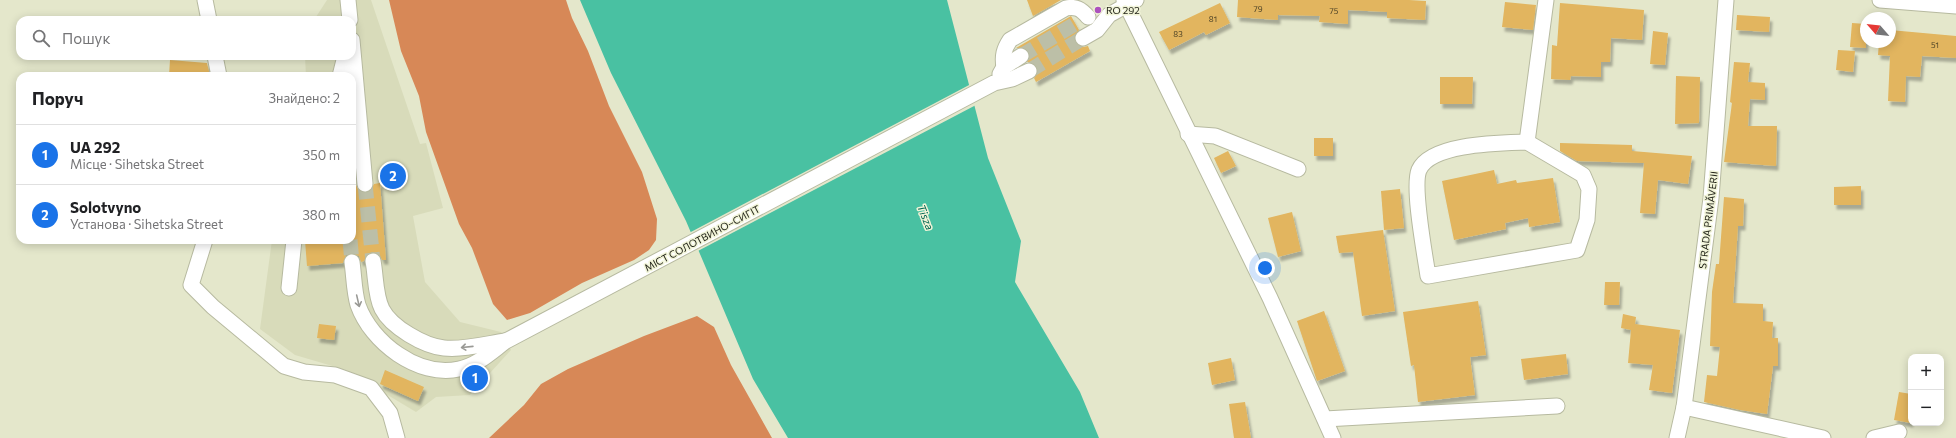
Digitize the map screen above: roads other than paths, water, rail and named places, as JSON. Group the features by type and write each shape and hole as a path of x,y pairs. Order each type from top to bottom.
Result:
{"street":[{"path":"205,0 208,16"},
{"path":"348,0 350,16"},
{"path":"1527,142 1546,0"},
{"name":"STRADA PRIMĂVERII","path":"1677,438 1684,407 1711,198 1726,0"},
{"path":"1880,0 1956,6"},
{"path":"1083,38 1097,30 1109,15 1129,2 1188,134 1270,298 1333,438"},
{"path":"1004,67 1002,58 1005,48 1010,40 1066,8 1074,7 1081,10 1081,21 1109,15"},
{"path":"994,83 1004,67 1021,56"},
{"path":"216,60 218,72"},
{"path":"341,72 344,60"},
{"path":"353,60 354,72"},
{"path":"994,83 1012,79 1029,71"},
{"name":"МІСТ СОЛОТВИНО–СИГІТ","path":"510,339 994,83"},
{"path":"356,123 357,144 365,184"},
{"path":"1188,134 1215,136 1298,169"},
{"path":"1527,142 1583,175 1589,189 1587,220 1577,250 1428,276 1416,185 1419,170 1432,156 1474,144 1527,142"},
{"path":"204,244 191,285 213,307 284,366 304,372 335,375 371,388 390,413 397,438"},
{"path":"289,288 294,244"},
{"path":"373,261 382,310 400,328 420,339 444,348 510,339"},
{"path":"352,262 358,304 372,330 388,347 424,366 438,370 459,369 479,362 510,339"},
{"path":"388,347 400,328"},
{"path":"1325,419 1558,406"},
{"path":"1684,407 1823,438"},
{"path":"1874,438 1899,432"}],"water":[{"name":"Tisza","path":"580,0 947,0 988,158 1021,241 1015,282 1080,392 1099,438 788,438 753,379 686,221 611,73"}],"tunnel":[{"path":"1021,56 1075,24"},
{"path":"1029,71 1083,38"},
{"path":"365,184 373,261"},
{"path":"350,244 352,262"}],"place":[{"name":"RO 292","path":"1098,10"},
{"name":"Solotvyno","path":"393,176"},
{"name":"UA 292","path":"475,378"}]}
